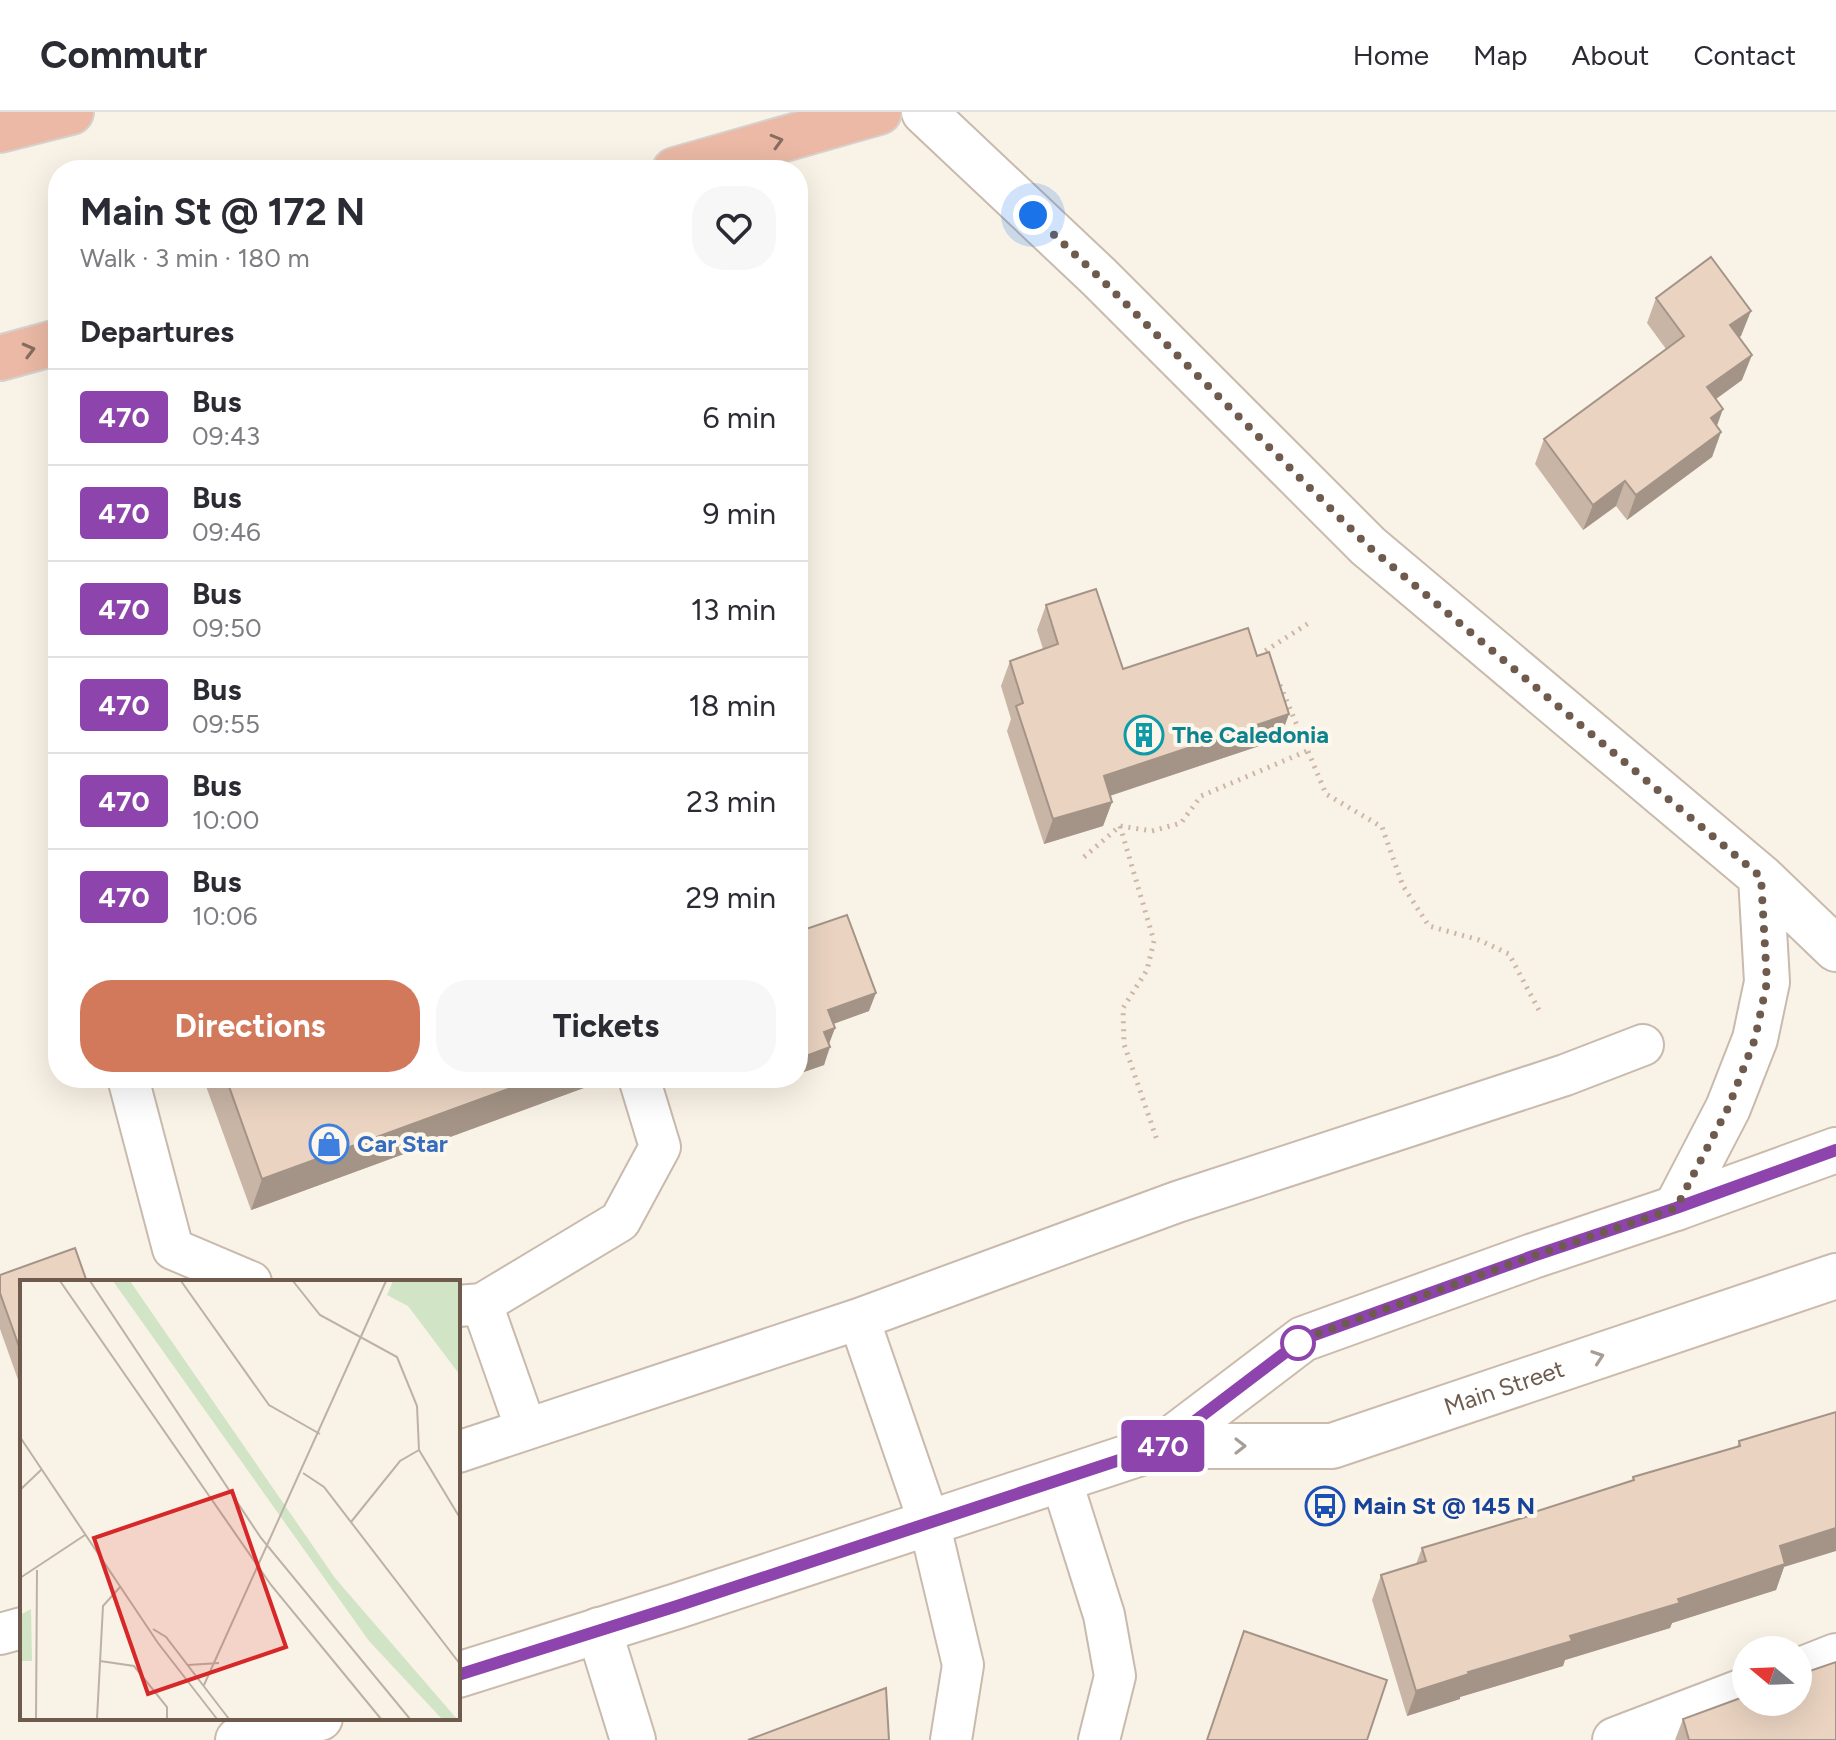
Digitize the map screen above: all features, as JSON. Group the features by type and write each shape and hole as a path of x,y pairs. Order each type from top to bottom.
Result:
{"highway":[{"path":"0,130 71,112"},
{"path":"710,160 879,112"},
{"path":"0,358 48,345"}],"main road":[{"path":"924,112 1099,277 1368,546 1761,877 1836,949"},
{"path":"1676,1208 1728,1108 1755,1039 1767,982 1761,877"},
{"name":"Main Street","path":"1162,1446 1303,1339 1836,1150"},
{"name":"Main Street","path":"460,1674 1162,1446 1332,1446 1836,1276"},
{"path":"599,1630 633,1740"},
{"path":"1812,1665 1836,1656"},
{"path":"1615,1740 1732,1695"},
{"path":"238,1740 308,1720"}],"lane":[{"path":"460,1451 859,1319 1177,1202 1565,1075 1643,1045"},
{"path":"131,1088 173,1249 246,1280"},
{"path":"526,1429 470,1305 620,1221 660,1147 642,1088"},
{"path":"859,1319 929,1522 963,1665 951,1740"},
{"path":"1061,1479 1104,1615 1115,1676 1099,1740"},
{"path":"0,1634 20,1629"}],"path":[{"path":"1271,665 1265,651 1312,621"},
{"path":"1277,679 1326,794 1382,827 1403,886 1429,926 1479,940 1509,954 1541,1014"},
{"path":"1084,857 1120,826 1152,831 1181,823 1201,796 1307,751"},
{"path":"1120,826 1154,941 1147,970 1123,1008 1124,1044 1157,1140"}],"building":[{"path":"1711,257 1751,311 1730,325 1752,355 1707,387 1723,409 1711,418 1721,432 1636,495 1625,481 1593,505 1544,439 1684,336 1656,298"},
{"name":"The Caledonia","path":"1096,589 1123,669 1248,628 1257,656 1269,652 1289,714 1104,776 1112,802 1053,819 1016,706 1023,703 1010,661 1058,644 1046,605"},
{"path":"847,915 876,993 828,1010 835,1028 824,1032 830,1047 808,1055 808,928"},
{"path":"230,1088 511,1088 262,1179"},
{"path":"75,1248 86,1280 20,1280 20,1349 0,1293 0,1275"},
{"path":"1836,1412 1836,1528 1780,1546 1785,1564 1678,1599 1680,1603 1570,1636 1572,1641 1416,1691 1381,1575 1426,1561 1422,1548 1529,1516 1634,1480 1633,1477 1740,1446 1739,1441"},
{"path":"1244,1631 1387,1680 1367,1740 1207,1740"},
{"path":"1836,1662 1836,1740 1689,1740 1683,1719 1732,1701 1732,1716 1812,1716 1812,1670"},
{"path":"886,1688 889,1740 748,1740"}],"bus line":[{"name":"470","path":"460,1674 1162,1446 1303,1339 1836,1150"}],"place":[{"name":"The Caledonia","path":"1144,735"},
{"name":"Car Star","path":"329,1144"},
{"name":"Main St @ 145 N","path":"1325,1506"}],"route":[{"path":"1033,215 1368,546 1761,877 1767,982 1755,1039 1728,1108 1676,1208 1533,1256 1298,1343"}]}
